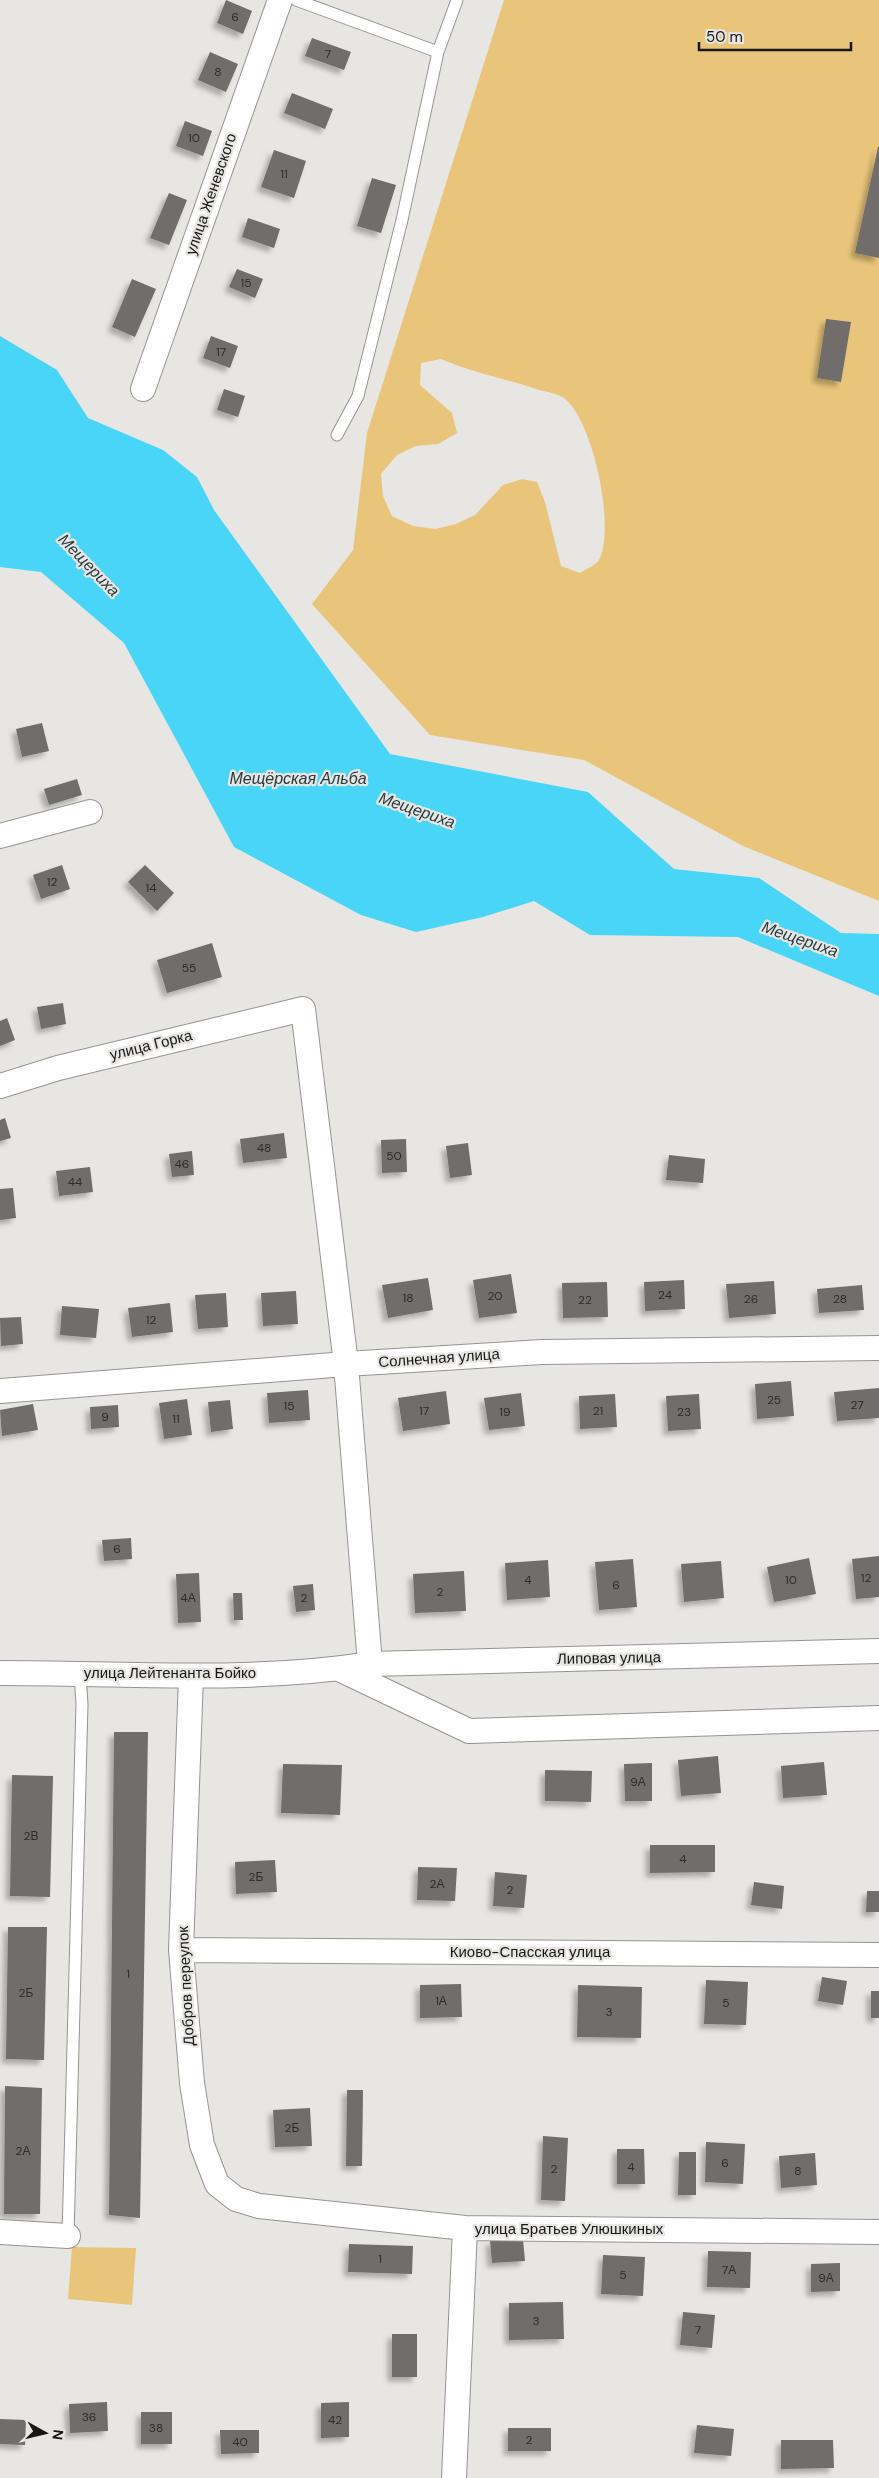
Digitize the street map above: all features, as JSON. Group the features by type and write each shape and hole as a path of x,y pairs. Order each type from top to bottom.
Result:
{"street":[{"name":"улица Женевского","path":"143,389 280,0"},
{"path":"0,836 90,812"},
{"name":"улица Горка","path":"0,1086 58,1068 303,1009 346,1364"},
{"name":"Солнечная улица","path":"0,1391 346,1364 542,1352 879,1348"},
{"path":"346,1364 370,1664"},
{"name":"Липовая улица","path":"339,1669 370,1664 879,1652"},
{"path":"339,1669 469,1730 879,1718"},
{"name":"улица Лейтенанта Бойко","path":"0,1673 191,1676 339,1669"},
{"name":"Добров переулок","path":"191,1676 180,1950 192,2083 202,2145 217,2184 236,2199 259,2206"},
{"name":"Киово-Спасская улица","path":"180,1950 879,1955"},
{"name":"улица Братьев Улюшкиных","path":"259,2206 466,2228 879,2232"},
{"path":"454,2478 466,2228"},
{"path":"0,2232 68,2236"}],"lane":[{"path":"296,0 438,52"},
{"path":"337,435 358,396 402,220 438,52 457,0"},
{"path":"68,2236 82,1704 80,1673"}],"shaded area":[{"path":"504,0 879,0 879,901 743,846 584,760 430,735 312,604 353,550 367,433","holes":["441,359 559,395 575,410 592,450 603,500 604,545 598,562 580,573 561,566 545,502 537,482 522,479 503,485 475,515 456,524 435,529 413,526 392,516 383,496 381,474 397,455 416,446 438,444 457,433 452,413 420,385 421,363"]},
{"path":"72,2247 136,2248 132,2305 68,2299"}],"water":[{"name":"Мещёрская Альба","path":"0,336 57,370 88,418 163,450 197,477 214,510 390,754 588,792 674,869 759,878 841,933 879,934 879,996 738,937 590,935 534,901 483,917 416,932 361,915 234,847 124,643 41,572 0,567"}],"building":[{"path":"226,0 252,11 243,34 217,23"},
{"path":"312,38 351,52 344,70 305,56"},
{"path":"210,52 238,64 226,92 198,80"},
{"path":"292,93 333,109 325,129 284,113"},
{"path":"185,121 212,131 203,156 176,146"},
{"path":"879,147 879,258 855,253"},
{"path":"274,150 306,161 294,198 261,187"},
{"path":"372,178 396,185 381,233 357,226"},
{"path":"169,193 187,200 169,245 150,238"},
{"path":"248,218 280,229 274,248 242,237"},
{"path":"237,269 263,279 255,298 229,287"},
{"path":"132,279 156,289 135,337 112,327"},
{"path":"826,319 851,322 841,382 817,378"},
{"path":"211,336 238,346 230,368 203,358"},
{"path":"224,389 245,396 238,417 217,410"},
{"path":"42,723 49,751 22,757 16,729"},
{"path":"77,779 82,795 49,805 44,789"},
{"path":"62,865 70,889 41,899 33,875"},
{"path":"145,865 174,893 157,911 128,882"},
{"path":"212,943 222,977 167,993 157,960"},
{"path":"63,1003 66,1024 41,1029 37,1007"},
{"path":"7,1018 15,1040 0,1046 0,1021"},
{"path":"5,1118 11,1138 0,1141 0,1120"},
{"path":"284,1133 287,1158 243,1163 240,1139"},
{"path":"406,1139 407,1172 382,1173 381,1140"},
{"path":"468,1143 472,1175 450,1178 446,1146"},
{"path":"192,1151 194,1175 172,1177 169,1154"},
{"path":"669,1155 705,1159 703,1183 666,1180"},
{"path":"90,1167 93,1192 59,1196 56,1171"},
{"path":"13,1188 16,1218 0,1220 0,1189"},
{"path":"511,1274 517,1313 479,1318 473,1280"},
{"path":"428,1278 433,1310 388,1318 382,1285"},
{"path":"684,1280 685,1309 645,1311 644,1282"},
{"path":"774,1281 776,1314 729,1318 726,1284"},
{"path":"607,1282 608,1317 563,1318 562,1283"},
{"path":"862,1285 864,1310 819,1313 817,1289"},
{"path":"296,1291 298,1324 263,1326 261,1293"},
{"path":"226,1293 228,1327 198,1329 195,1295"},
{"path":"170,1303 173,1332 132,1337 128,1308"},
{"path":"62,1306 99,1309 96,1338 60,1335"},
{"path":"21,1317 23,1344 1,1346 0,1318"},
{"path":"791,1381 794,1416 757,1419 755,1384"},
{"path":"879,1388 879,1418 837,1421 834,1392"},
{"path":"308,1390 310,1420 269,1423 267,1393"},
{"path":"446,1391 450,1424 403,1431 398,1398"},
{"path":"521,1393 525,1426 489,1430 484,1398"},
{"path":"615,1394 617,1427 580,1429 579,1396"},
{"path":"699,1394 701,1429 668,1431 666,1396"},
{"path":"187,1399 192,1435 164,1439 159,1403"},
{"path":"230,1400 233,1429 211,1432 208,1402"},
{"path":"33,1404 38,1430 2,1436 0,1410"},
{"path":"118,1405 119,1427 91,1429 90,1407"},
{"path":"131,1538 132,1559 104,1561 102,1540"},
{"path":"879,1556 879,1597 856,1599 852,1559"},
{"path":"809,1558 816,1594 774,1602 767,1567"},
{"path":"633,1559 637,1607 599,1610 595,1562"},
{"path":"548,1560 550,1597 507,1600 505,1563"},
{"path":"721,1561 724,1598 684,1602 681,1564"},
{"path":"464,1571 466,1611 415,1613 413,1574"},
{"path":"199,1573 201,1622 178,1623 176,1574"},
{"path":"313,1584 315,1610 296,1612 293,1586"},
{"path":"233,1593 242,1593 243,1620 234,1620"},
{"path":"114,1732 148,1732 140,2218 109,2215"},
{"path":"718,1756 721,1793 681,1796 678,1760"},
{"path":"824,1762 827,1795 783,1798 781,1766"},
{"path":"652,1763 652,1801 625,1801 624,1764"},
{"path":"283,1764 342,1765 340,1815 281,1813"},
{"path":"545,1770 592,1771 591,1802 545,1801"},
{"path":"12,1775 53,1776 50,1897 10,1896"},
{"path":"650,1845 715,1845 715,1872 650,1873"},
{"path":"275,1860 277,1892 236,1894 235,1862"},
{"path":"418,1867 457,1868 455,1901 417,1900"},
{"path":"495,1872 527,1875 524,1908 493,1906"},
{"path":"754,1882 784,1886 782,1909 751,1905"},
{"path":"867,1891 879,1891 879,1912 866,1912"},
{"path":"8,1927 47,1927 44,2060 6,2059"},
{"path":"822,1977 847,1981 843,2005 818,2001"},
{"path":"706,1980 748,1982 746,2025 704,2024"},
{"path":"461,1984 462,2017 420,2018 420,1985"},
{"path":"578,1985 642,1987 641,2038 577,2037"},
{"path":"871,1991 879,1991 879,2018 871,2018"},
{"path":"5,2086 42,2088 40,2214 4,2214"},
{"path":"347,2090 363,2090 362,2166 346,2166"},
{"path":"310,2108 312,2146 275,2147 273,2110"},
{"path":"543,2136 568,2138 565,2201 541,2200"},
{"path":"706,2142 745,2144 743,2184 705,2182"},
{"path":"617,2149 644,2149 645,2184 617,2184"},
{"path":"679,2152 696,2152 696,2195 678,2195"},
{"path":"815,2153 817,2185 781,2188 779,2156"},
{"path":"523,2239 525,2261 492,2263 490,2241"},
{"path":"349,2244 413,2246 412,2274 348,2272"},
{"path":"708,2251 751,2252 750,2288 707,2287"},
{"path":"603,2255 645,2257 643,2296 601,2294"},
{"path":"840,2263 840,2291 811,2292 811,2264"},
{"path":"563,2302 564,2339 509,2340 509,2303"},
{"path":"683,2312 715,2315 712,2348 680,2345"},
{"path":"392,2334 417,2334 417,2377 392,2377"},
{"path":"107,2402 108,2431 70,2433 69,2404"},
{"path":"349,2402 349,2437 321,2438 321,2403"},
{"path":"141,2412 172,2412 172,2444 141,2444"},
{"path":"0,2419 26,2420 25,2445 0,2444"},
{"path":"697,2425 734,2429 731,2456 694,2453"},
{"path":"508,2428 551,2428 551,2451 508,2451"},
{"path":"220,2430 259,2430 259,2453 221,2454"},
{"path":"781,2440 833,2440 834,2468 781,2469"}],"water label":[{"name":"Мещериха","path":"89,565"},
{"name":"Мещериха","path":"417,810"},
{"name":"Мещериха","path":"800,939"}]}
